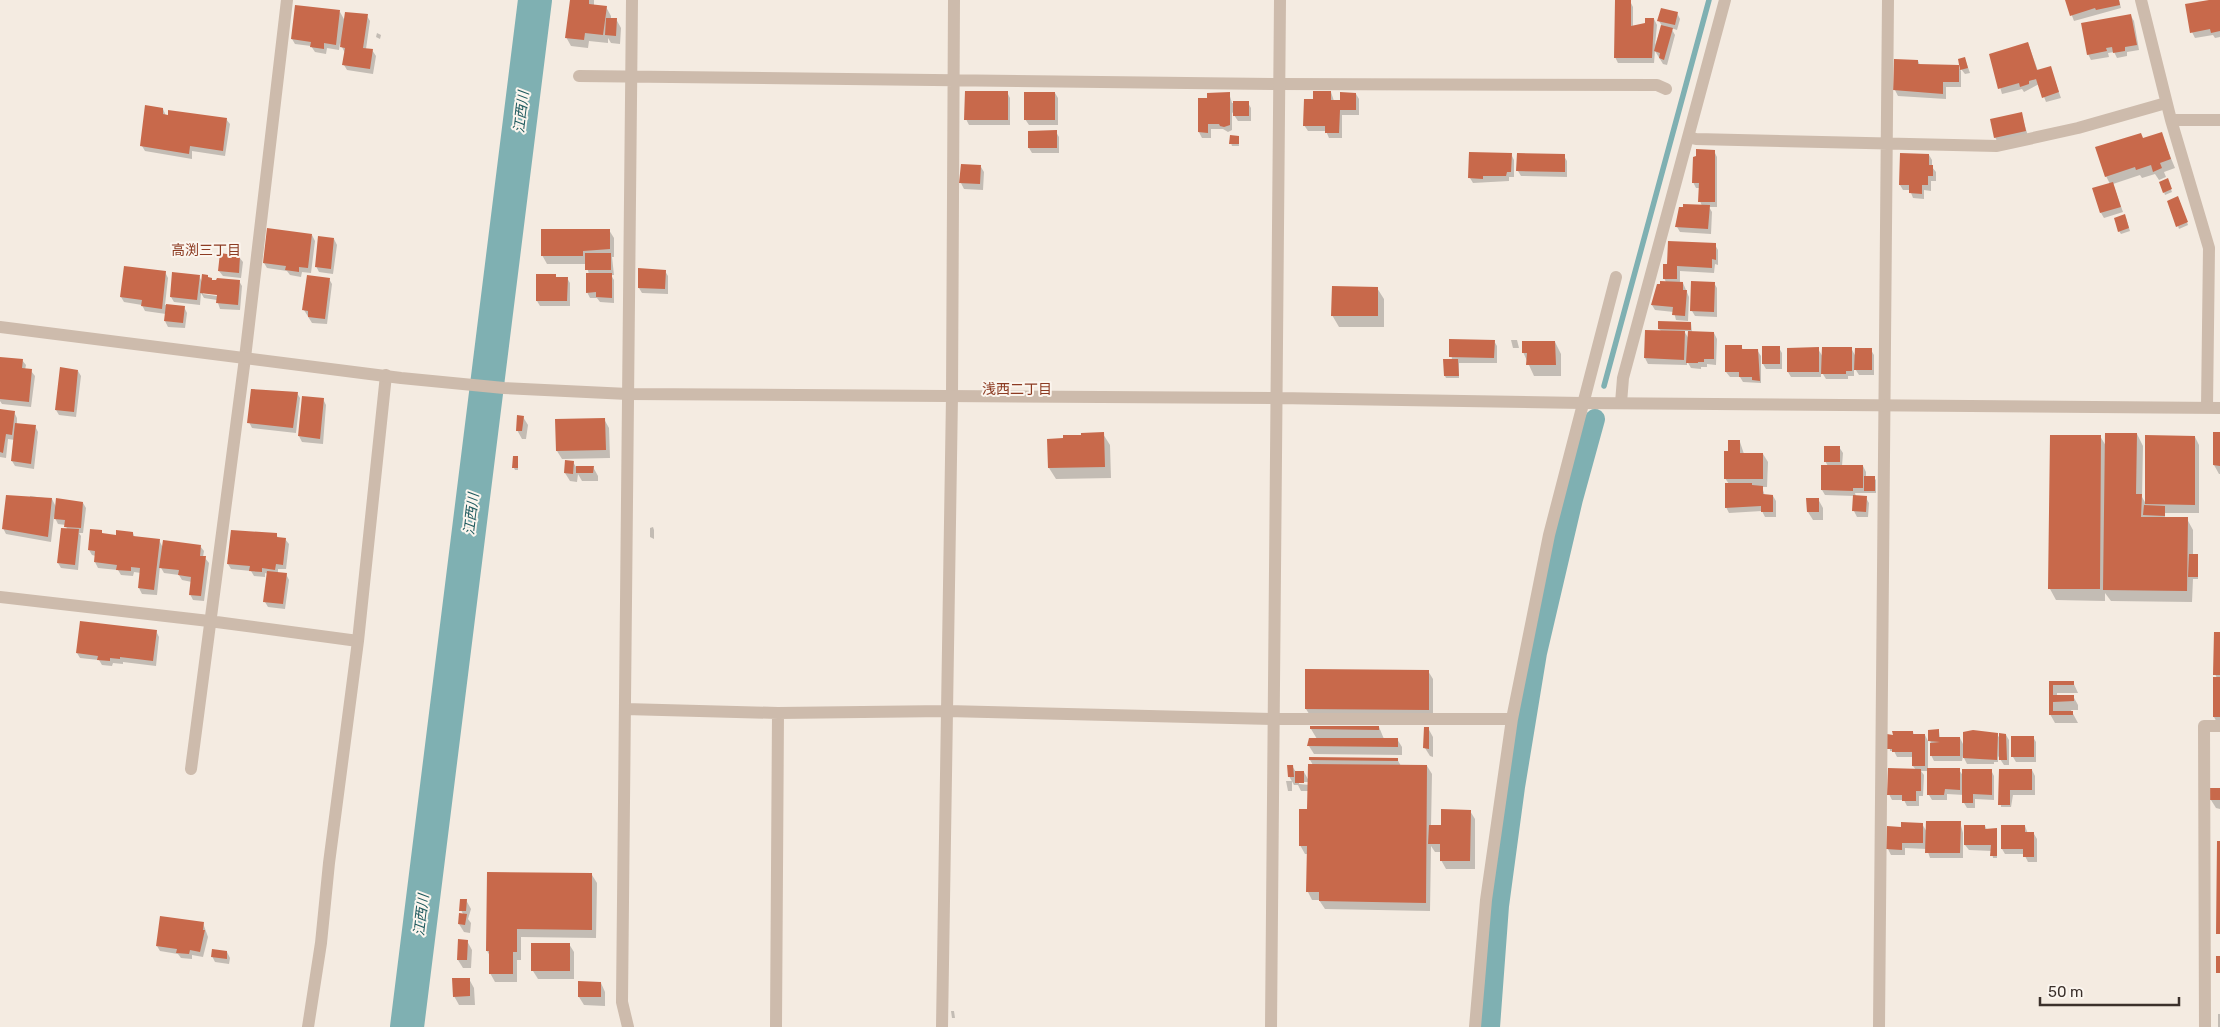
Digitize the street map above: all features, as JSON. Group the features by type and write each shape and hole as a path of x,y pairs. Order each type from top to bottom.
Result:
{"street":[{"path":"191,769 245,358 287,0"},
{"path":"628,1027 622,1002 632,0"},
{"path":"942,1027 952,396 954,0"},
{"path":"1271,1027 1280,0"},
{"path":"1621,403 1623,378 1725,0"},
{"path":"1879,1027 1888,0"},
{"path":"0,326 401,378 504,388 628,394 1277,398 1582,403 2214,408 2209,248 2170,120 2141,0"},
{"path":"579,76 630,75 1278,84 1657,85 1666,89"},
{"path":"1688,137 1696,139 1997,146 2078,128 2166,103"},
{"path":"2170,120 2220,120"},
{"path":"1475,1027 1486,900 1512,719 1549,535 1616,277"},
{"path":"308,1027 321,943 329,863 358,641 386,375"},
{"path":"0,597 209,621 358,641"},
{"path":"625,709 778,713 947,711 1274,719 1512,719"},
{"path":"776,1027 778,713"},
{"path":"2205,1027 2204,726 2220,726"}],"building":[{"path":"570,0 589,0 589,4 607,6 603,35 585,33 584,40 565,38"},
{"path":"1615,0 1631,0 1631,26 1645,23 1645,18 1654,18 1652,58 1614,58"},
{"path":"2065,0 2119,0 2120,5 2096,10 2095,8 2070,16"},
{"path":"2220,0 2220,31 2211,33 2210,29 2190,33 2185,4"},
{"path":"295,5 340,10 336,45 324,43 324,49 310,47 311,42 291,39"},
{"path":"1661,8 1678,12 1675,25 1657,21"},
{"path":"345,12 368,14 363,48 373,49 370,69 342,65 345,48 340,47"},
{"path":"2131,14 2137,45 2125,47 2125,51 2113,53 2112,47 2106,48 2107,51 2087,55 2081,23"},
{"path":"606,18 617,18 616,36 605,35"},
{"path":"1661,25 1673,28 1664,60 1659,58 1660,53 1654,51"},
{"path":"2028,42 2037,70 2051,66 2059,92 2042,98 2036,79 2020,87 2019,83 1998,89 1989,54"},
{"path":"1965,57 1968,68 1960,70 1958,59"},
{"path":"1894,59 1918,60 1918,64 1959,65 1959,82 1943,82 1943,94 1893,90"},
{"path":"965,91 1008,91 1008,120 964,120"},
{"path":"1313,91 1331,91 1331,100 1340,100 1340,92 1356,93 1356,110 1340,110 1339,133 1325,133 1325,126 1303,126 1304,99 1313,99"},
{"path":"1024,92 1055,92 1055,120 1024,120"},
{"path":"1230,92 1230,125 1224,127 1219,124 1208,124 1208,133 1198,132 1198,98 1207,98 1207,93"},
{"path":"1233,101 1249,101 1249,116 1233,116"},
{"path":"145,105 163,108 163,114 168,115 168,110 227,118 223,151 190,146 189,154 140,146"},
{"path":"2022,112 2026,131 1994,138 1990,119"},
{"path":"1057,130 1057,148 1028,148 1028,131"},
{"path":"2162,132 2171,159 2160,163 2162,168 2153,172 2151,165 2136,170 2135,167 2105,177 2095,147 2141,133 2143,138"},
{"path":"1230,135 1239,136 1239,144 1229,144"},
{"path":"1696,149 1715,150 1715,202 1698,202 1699,183 1692,183 1693,157 1696,156"},
{"path":"1469,152 1512,153 1511,172 1507,172 1506,176 1483,176 1483,179 1468,178"},
{"path":"1517,153 1565,154 1565,172 1516,171"},
{"path":"1900,153 1929,154 1929,165 1933,165 1933,176 1928,176 1928,185 1922,185 1922,194 1909,193 1909,185 1899,185"},
{"path":"961,164 981,165 980,184 959,183"},
{"path":"2168,178 2172,189 2163,193 2159,182"},
{"path":"2113,182 2121,207 2100,213 2092,188"},
{"path":"2178,196 2188,222 2176,227 2167,201"},
{"path":"1683,204 1710,205 1708,229 1675,227 1679,207 1683,207"},
{"path":"2125,214 2129,228 2118,232 2114,218"},
{"path":"267,228 312,234 308,268 299,267 299,272 285,270 286,266 263,263"},
{"path":"541,229 610,229 610,249 583,251 583,256 541,256"},
{"path":"318,236 334,238 331,269 315,267"},
{"path":"1668,241 1716,243 1716,260 1712,259 1712,268 1677,266 1677,279 1663,279 1663,264 1667,264"},
{"path":"220,253 240,256 239,273 218,271"},
{"path":"585,253 611,253 611,270 585,270"},
{"path":"124,266 166,271 162,309 141,306 142,300 120,297"},
{"path":"638,268 666,270 665,289 638,288"},
{"path":"172,272 200,275 197,300 170,297"},
{"path":"586,273 612,273 612,298 596,297 596,292 586,293"},
{"path":"202,274 208,275 212,280 217,278 240,280 238,305 216,303 217,295 200,293"},
{"path":"536,274 556,274 556,277 568,277 567,301 536,301"},
{"path":"307,275 330,278 325,319 308,317 308,311 302,310"},
{"path":"1660,281 1683,282 1683,290 1687,290 1685,316 1672,315 1673,307 1651,305 1657,284 1660,284"},
{"path":"1691,281 1715,282 1714,312 1690,311"},
{"path":"1332,286 1378,287 1378,316 1331,316"},
{"path":"166,304 185,306 183,323 164,321"},
{"path":"1658,321 1691,322 1691,330 1658,329"},
{"path":"1645,330 1685,331 1684,360 1644,358"},
{"path":"1688,331 1714,332 1714,359 1704,359 1704,362 1698,363 1686,363"},
{"path":"1449,339 1495,340 1494,358 1449,357"},
{"path":"1522,341 1555,341 1556,365 1526,365 1527,353 1522,353"},
{"path":"1725,345 1742,345 1742,349 1758,349 1760,381 1752,380 1752,377 1739,377 1739,372 1725,372"},
{"path":"1762,346 1780,346 1780,364 1762,364"},
{"path":"1819,347 1819,372 1787,372 1787,348"},
{"path":"1822,347 1852,347 1852,371 1846,371 1846,374 1821,374"},
{"path":"1855,348 1872,348 1872,370 1854,370"},
{"path":"0,357 23,359 22,368 32,369 29,402 0,399"},
{"path":"1443,359 1458,359 1459,376 1444,376"},
{"path":"60,367 78,370 74,412 55,410"},
{"path":"251,389 298,392 293,428 247,423"},
{"path":"302,396 324,398 320,439 298,436"},
{"path":"0,409 15,411 12,435 6,434 3,453 0,452"},
{"path":"517,415 524,416 522,431 516,431"},
{"path":"605,418 606,450 556,451 555,419"},
{"path":"15,423 36,425 31,464 11,461"},
{"path":"1104,432 1105,467 1048,468 1047,439 1063,438 1063,435"},
{"path":"2213,432 2220,432 2220,466 2213,465"},
{"path":"2105,433 2137,433 2136,494 2142,494 2141,517 2188,517 2187,591 2103,590"},
{"path":"2050,435 2101,435 2100,589 2048,589"},
{"path":"2145,435 2195,436 2195,505 2145,504"},
{"path":"1728,440 1740,440 1740,453 1763,453 1763,479 1724,479 1724,451 1728,451"},
{"path":"1824,446 1840,446 1840,462 1824,462"},
{"path":"513,456 518,456 518,468 512,468"},
{"path":"565,460 574,461 573,474 564,473"},
{"path":"1821,465 1863,465 1863,488 1853,488 1853,491 1821,490"},
{"path":"576,466 594,466 593,473 576,473"},
{"path":"1864,476 1875,476 1875,491 1864,491"},
{"path":"1725,483 1752,483 1752,485 1763,486 1763,494 1773,495 1773,512 1761,512 1761,506 1725,508"},
{"path":"6,495 52,498 48,537 2,529"},
{"path":"1853,495 1867,496 1866,512 1852,511"},
{"path":"56,498 83,502 81,528 64,527 65,520 54,519"},
{"path":"1806,498 1819,498 1819,512 1807,512"},
{"path":"2144,505 2165,506 2165,516 2143,515"},
{"path":"61,528 79,529 75,565 57,563"},
{"path":"90,529 102,530 102,533 116,535 116,530 133,532 133,536 160,539 154,590 138,588 140,568 131,567 131,571 116,570 117,565 94,562 95,551 88,550"},
{"path":"231,530 277,533 277,537 286,538 283,565 276,564 275,570 262,568 262,572 249,571 250,566 227,564"},
{"path":"163,540 201,545 200,556 206,556 201,596 189,595 191,577 178,575 179,570 159,568"},
{"path":"2189,554 2198,554 2198,577 2188,577"},
{"path":"267,571 287,573 283,604 263,602"},
{"path":"80,621 157,630 153,661 120,657 120,659 110,658 110,661 97,660 98,656 76,653"},
{"path":"2214,632 2220,632 2220,675 2213,675"},
{"path":"1305,669 1429,670 1429,710 1305,709"},
{"path":"2213,677 2220,677 2220,717 2213,717"},
{"path":"2049,681 2074,681 2074,685 2053,685 2053,695 2074,695 2074,701 2053,702 2053,711 2073,711 2073,715 2049,715"},
{"path":"1310,726 1379,726 1379,730 1310,729"},
{"path":"1424,727 1429,727 1429,749 1423,748"},
{"path":"1939,729 1939,737 1960,737 1960,756 1930,756 1930,743 1940,742 1928,741 1928,730"},
{"path":"1973,730 1998,733 1997,760 1963,758 1963,732"},
{"path":"1892,731 1913,731 1913,734 1925,734 1925,766 1912,766 1912,752 1892,752 1892,749 1887,749 1887,734 1893,735"},
{"path":"1999,733 2006,734 2007,760 1999,760"},
{"path":"2011,736 2034,736 2034,757 2011,757"},
{"path":"1309,738 1398,738 1398,747 1307,746"},
{"path":"1309,757 1398,758 1398,761 1309,760"},
{"path":"1308,764 1427,765 1426,903 1319,901 1319,892 1306,892 1307,846 1299,846 1299,809 1307,809"},
{"path":"1287,765 1293,765 1294,777 1288,777"},
{"path":"1888,768 1921,769 1921,791 1916,791 1916,801 1902,801 1902,795 1887,795"},
{"path":"1927,768 1960,768 1960,790 1945,789 1944,795 1927,795"},
{"path":"1962,769 1992,769 1992,795 1973,794 1973,803 1962,803"},
{"path":"1999,769 2032,769 2032,790 2010,790 2010,805 1998,805"},
{"path":"1295,771 1304,771 1304,783 1295,783"},
{"path":"2210,788 2220,788 2220,800 2210,800"},
{"path":"1441,809 1471,810 1470,861 1440,861 1440,844 1428,844 1429,825 1441,825"},
{"path":"1926,821 1961,821 1960,853 1925,853"},
{"path":"1901,822 1923,823 1923,843 1902,843 1902,850 1886,849 1887,826 1901,827"},
{"path":"1964,825 1985,825 1985,829 1997,828 1997,856 1990,856 1991,845 1964,845"},
{"path":"2001,825 2025,825 2025,832 2034,832 2034,857 2023,857 2023,849 2001,849"},
{"path":"2217,841 2220,841 2220,934 2216,934"},
{"path":"487,872 592,873 592,930 517,929 517,952 513,952 513,974 489,974 489,951 486,951"},
{"path":"460,899 467,899 466,911 459,911"},
{"path":"459,913 467,914 465,925 458,924"},
{"path":"160,916 204,922 203,930 205,930 200,952 190,950 189,954 176,953 177,949 156,946"},
{"path":"458,939 468,940 467,960 457,960"},
{"path":"531,943 570,943 570,971 531,971"},
{"path":"212,949 227,951 227,959 211,957"},
{"path":"2216,956 2220,956 2220,973 2216,973"},
{"path":"452,978 470,978 470,996 453,997"},
{"path":"578,981 601,982 601,997 578,997"}],"waterway":[{"name":"江西川","path":"407,1027 535,0"},
{"path":"1604,386 1709,0"},
{"path":"1490,1027 1499,906 1515,787 1537,653 1573,499 1595,419"}],"district":[{"name":"高渕三丁目","path":"206,250"},
{"name":"浅西二丁目","path":"1017,389"}]}
